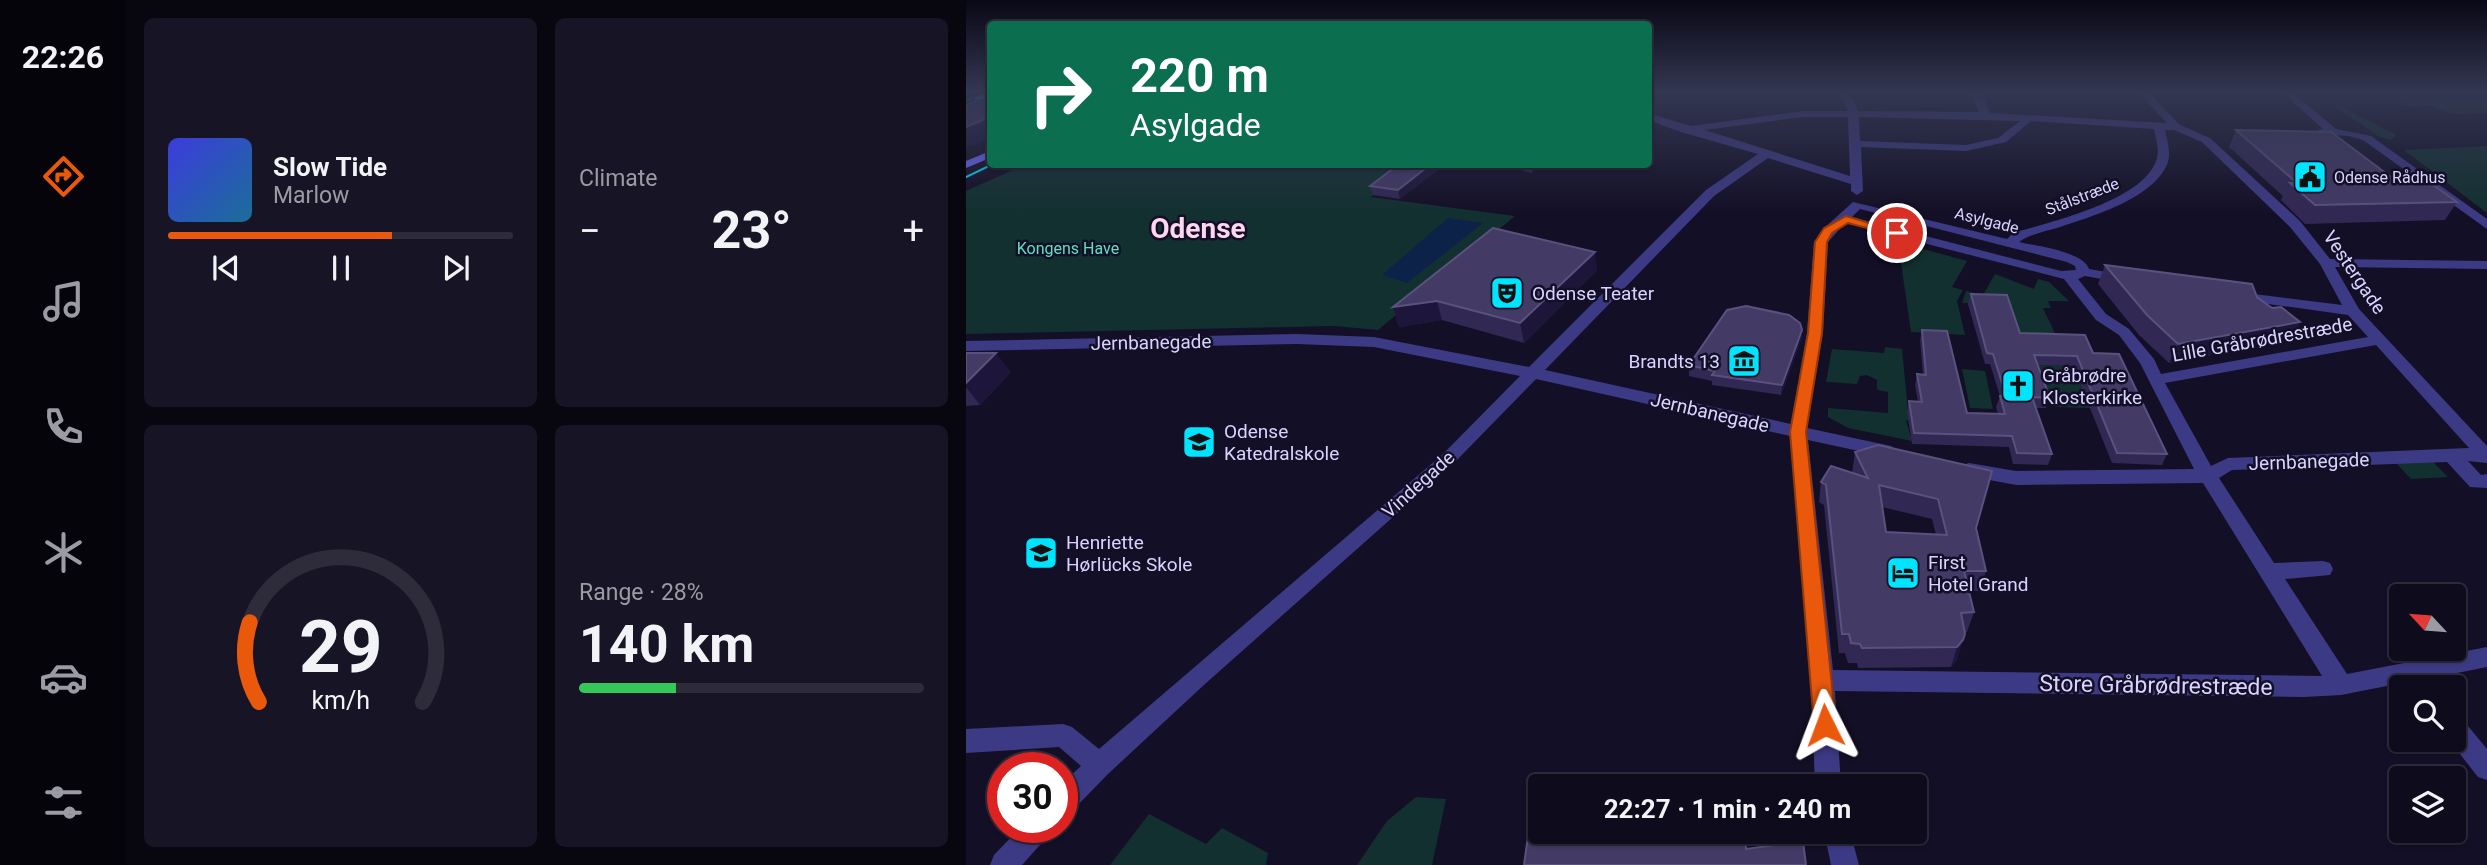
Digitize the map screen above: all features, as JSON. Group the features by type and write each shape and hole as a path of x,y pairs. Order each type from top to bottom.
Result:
{"street":[{"path":"1696,133 1805,168 1857,176"},
{"path":"1827,774 1823,680 1798,432 1815,333 1821,242 1828,231 1846,219 1857,205 1856,133"},
{"path":"1857,144 1966,148 2002,140 2010,133"},
{"name":"Stålstræde","path":"2010,243 2018,236 2112,203 2142,186 2160,165 2163,156 2160,133"},
{"name":"Vestergade","path":"2191,133 2206,140 2295,224 2326,263 2353,311 2486,456"},
{"path":"2338,133 2356,134 2380,147 2484,222"},
{"path":"2206,140 2231,141"},
{"path":"2308,142 2380,147"},
{"path":"966,165 987,155"},
{"name":"Vindegade","path":"1078,787 1099,765 1443,464 1643,257 1710,193 1764,155"},
{"name":"Asylgade","path":"1857,205 2078,261 2083,267 2076,274"},
{"name":"Asylgade","path":"1846,219 2076,274 2145,283"},
{"path":"2326,263 2487,265"},
{"path":"2076,274 2101,317 2124,332 2148,362 2155,380 2208,476 2342,685"},
{"path":"2222,294 2353,311"},
{"name":"Jernbanegade","path":"966,346 1297,339 1374,342 1532,373 1913,457"},
{"name":"Lille Gråbrødrestræde","path":"2155,380 2377,340"},
{"path":"2452,455 2477,482 2487,481"},
{"name":"Jernbanegade","path":"1951,466 2016,478 2208,476 2228,464 2486,456"},
{"path":"2268,569 2323,569"},
{"name":"Store Gråbrødrestræde","path":"2426,675 2487,657"},
{"name":"Store Gråbrødrestræde","path":"1823,680 2267,687 2389,681"},
{"path":"966,741 1063,735 1099,765"},
{"path":"2466,743 2487,768"},
{"path":"1004,865 1024,843"},
{"path":"1840,844 1845,865"}],"green space":[{"path":"2374,133 2394,133 2396,136 2390,140"},
{"path":"2487,146 2487,213 2404,150"},
{"name":"Kongens Have","path":"1017,168 1407,168 1371,197 1515,216 1378,330 1334,326 966,334 966,191"},
{"path":"1898,242 1967,261 1952,287 1963,290 1957,301 1965,335 1911,332"},
{"path":"1995,274 2034,289 2038,279 2049,282 2069,301 2048,301 2051,308 2043,308 2060,344 2017,343 2001,303 1962,303 1966,291 1983,295"},
{"path":"1885,347 1902,349 1909,420 1906,421 1912,441 1848,428 1828,417 1828,408 1888,413 1888,392 1877,390 1877,380 1867,375 1860,376 1857,384 1826,382 1832,349 1884,353"},
{"path":"2039,365 2073,366 2090,408 2054,407"},
{"path":"1962,369 1985,371 1993,409 1970,408"},
{"path":"2432,461 2448,477 2411,479 2395,462"},
{"path":"1416,797 1446,799 1432,865 1357,865 1387,821"},
{"path":"1149,814 1206,844 1222,828 1268,853 1266,865 1110,865"}],"water":[{"path":"1448,218 1483,223 1407,283 1382,275"}],"building":[{"path":"2240,133 2333,133 2395,180 2426,180 2457,202 2315,205 2290,183 2297,183"},
{"path":"1394,168 1426,168 1398,190 1370,186"},
{"name":"Odense Teater","path":"1493,228 1595,252 1520,323 1437,301 1393,307"},
{"path":"2105,265 2252,284 2257,297 2272,308 2281,307 2300,322 2178,344 2147,315"},
{"path":"1971,294 2007,295 2020,333 2085,335 2093,353 2119,354 2167,454 2117,453 2077,356 2034,355 2050,398 2032,397 2052,454 2017,453 2012,436 1914,433 1909,401 1922,402 1917,374 1926,375 1922,330 1947,331 1967,413 2005,414 2000,396 2006,396 1993,354 1987,353"},
{"name":"Brandts 13","path":"1746,306 1789,315 1800,323 1802,330 1782,385 1712,375 1715,371 1689,365 1727,310"},
{"path":"966,353 996,353 966,383"},
{"name":"First Hotel Grand","path":"1878,445 1992,471 1976,528 1986,571 1964,571 1974,612 1961,613 1965,634 1957,647 1862,648 1860,644 1851,643 1849,634 1842,634 1826,485 1821,482 1831,466 1868,478 1855,452","holes":["1879,485 1938,499 1947,535 1886,532"]},
{"path":"1528,836 1528,844 1746,844 1746,849 1803,844 1806,865 1524,865"}],"tram line":[{"path":"966,177 987,167"}],"place":[{"name":"Odense Rådhus","path":"2310,177"},
{"name":"Odense Teater","path":"1507,293"},
{"name":"Brandts 13","path":"1744,361"},
{"name":"Gråbrødre Klosterkirke","path":"2018,386"},
{"name":"Odense Katedralskole","path":"1199,442"},
{"name":"Henriette Hørlücks Skole","path":"1041,553"},
{"name":"First Hotel Grand","path":"1903,573"}],"district":[{"name":"Odense","path":"1198,228"}],"route":[{"path":"1825,725 1823,680 1798,432 1815,333 1821,242 1828,231 1846,219 1897,233"}]}
